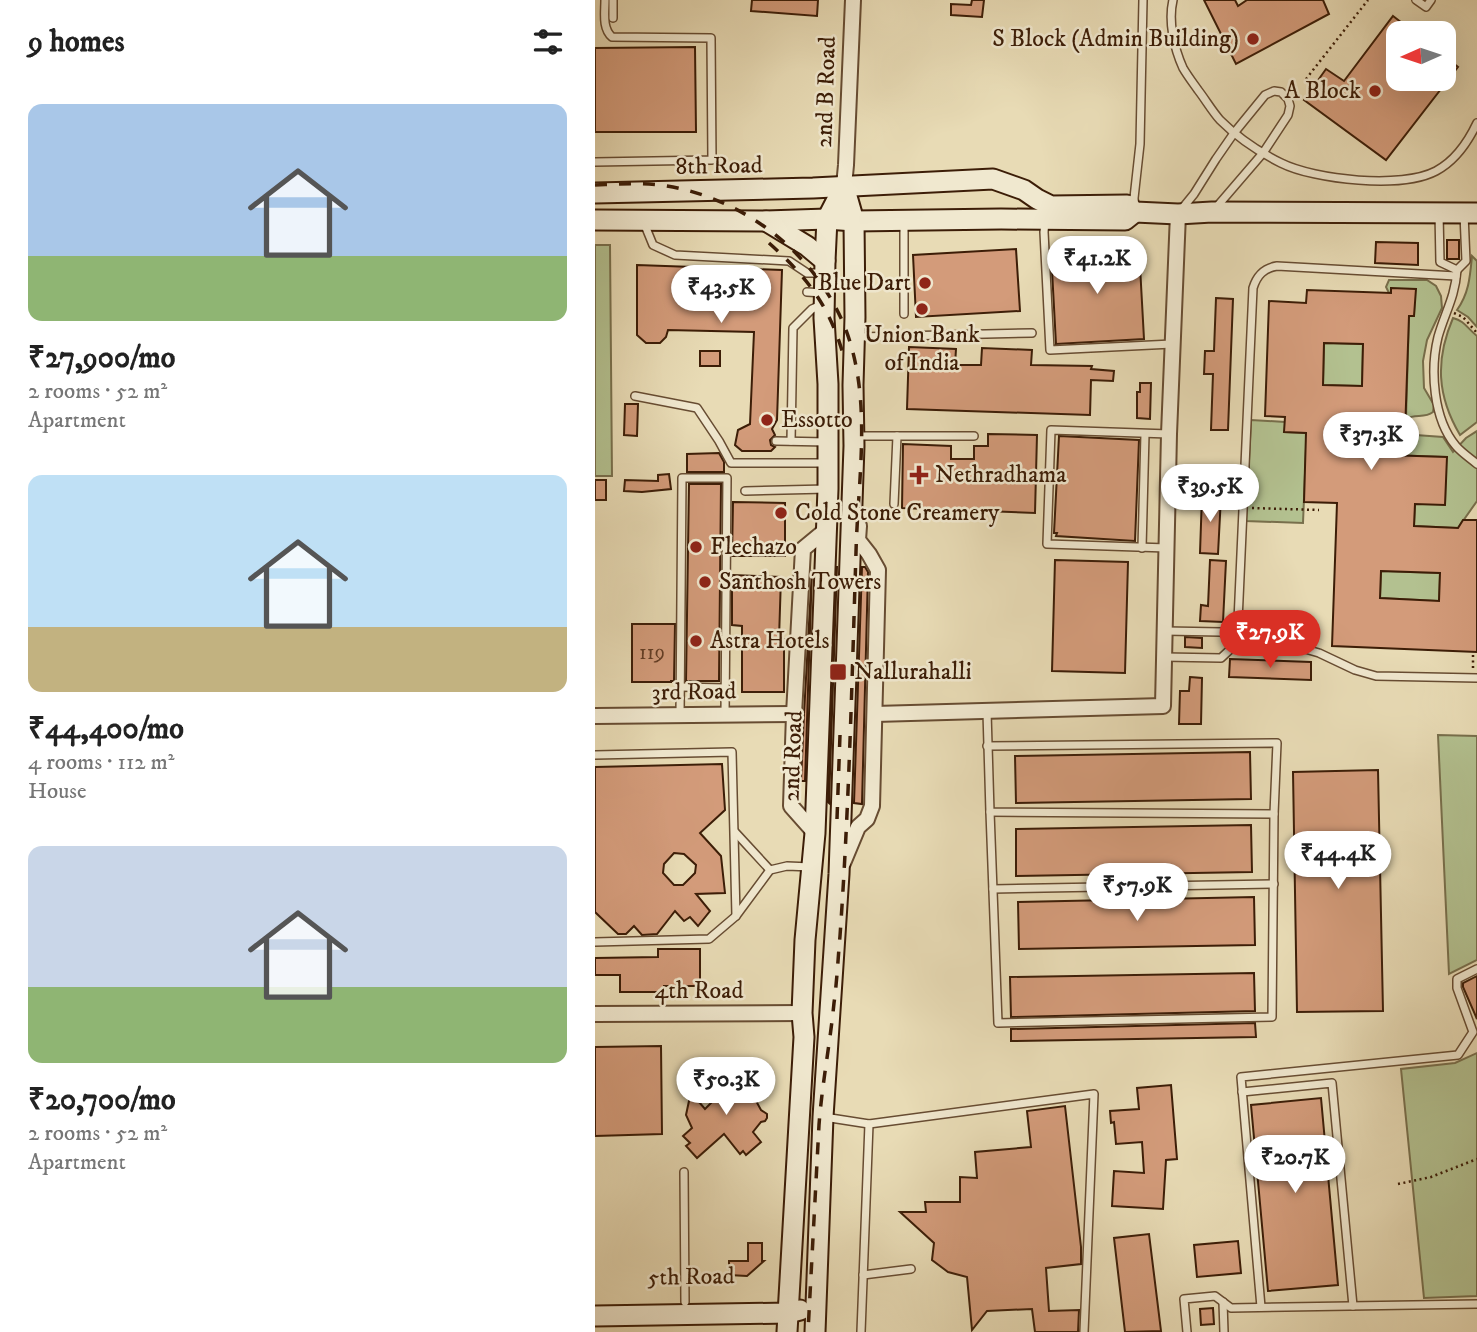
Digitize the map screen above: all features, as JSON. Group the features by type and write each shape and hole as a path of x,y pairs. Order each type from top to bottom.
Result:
{"main road":[{"name":"8th Road","path":"595,192 814,188 993,179 1006,182"},
{"path":"1001,219 1006,208 1006,182 1051,205 1127,205 1135,212 1471,213"},
{"name":"2nd Road","path":"788,1315 804,1037 802,1013 805,940 815,833 828,489 828,397 821,284 827,219 844,186"},
{"name":"2nd Road","path":"815,1332 823,1117 839,874 854,441 854,221 844,186"},
{"path":"675,191 675,220"},
{"path":"1037,199 1039,219"},
{"path":"595,220 1125,220 1135,212"},
{"path":"765,221 807,246 821,284"},
{"path":"828,397 853,398"},
{"name":"5th Road","path":"595,1304 685,1302 788,1315"},
{"path":"788,1315 817,1303"},
{"name":"5th Road","path":"595,1317 788,1315"}],"street":[{"name":"2nd B Road","path":"844,186 853,0"},
{"path":"875,714 1163,706 1169,434 1178,214"},
{"path":"839,874 858,827 867,819 872,806 878,570 858,540 862,464 854,441"},
{"path":"815,833 791,806 794,714 803,549 826,530"},
{"name":"3rd Road","path":"595,716 794,714"},
{"name":"4th Road","path":"595,1014 802,1013"}],"lane":[{"path":"595,162 712,160 711,38 612,37 605,27 605,0"},
{"path":"613,0 613,18"},
{"path":"1135,212 1140,144 1143,0"},
{"path":"1173,0 1173,28 1184,70 1218,118 1234,133 1283,164 1314,175 1376,181 1419,179 1439,170 1461,150 1477,123"},
{"path":"1416,0 1426,7 1431,0"},
{"path":"1178,214 1234,133 1265,95 1274,91 1281,92 1288,99 1288,115 1263,153 1212,212"},
{"path":"1439,213 1440,262 1457,273"},
{"path":"1471,213 1466,261 1457,273 1453,299 1439,334 1434,361 1434,382 1442,419 1455,446 1477,464"},
{"path":"1039,219 1044,232 1050,350 1173,344"},
{"path":"643,220 653,246 675,255 789,261 821,284 812,309 793,328 791,441"},
{"path":"904,220 904,314"},
{"path":"1164,657 1221,658 1237,643 1253,288 1257,277 1272,267 1283,266 1457,273"},
{"path":"854,337 1032,333"},
{"path":"635,396 697,408 731,463 828,463"},
{"path":"1167,548 1047,544 1051,430 1169,434"},
{"path":"1142,548 1145,433"},
{"path":"894,504 897,436"},
{"path":"854,441 897,436 974,436"},
{"path":"776,441 828,442"},
{"path":"680,715 682,478 727,478 725,715"},
{"path":"745,491 828,489"},
{"path":"853,727 858,540"},
{"path":"1165,631 1221,632 1237,643 1288,644 1319,653 1355,670 1376,676 1475,678"},
{"path":"681,687 703,684 725,688"},
{"path":"987,712 988,746 990,812 998,1023 1272,1017 1277,743 988,746"},
{"path":"595,755 732,752 736,916"},
{"path":"990,812 1275,814"},
{"path":"849,848 850,821"},
{"path":"735,832 770,870"},
{"path":"595,942 709,939 736,916 770,870 787,866 813,867"},
{"path":"993,889 1274,884"},
{"path":"1261,1307 1241,1077 1458,1055 1473,1032 1457,988 1457,979 1477,969"},
{"path":"1242,1092 1332,1083 1353,1306"},
{"path":"823,1117 869,1124 1094,1094 1084,1332"},
{"path":"861,1332 869,1124"},
{"path":"684,1172 685,1302"},
{"path":"863,1275 911,1269"},
{"path":"1187,1332 1184,1299 1215,1296 1231,1308 1477,1304"},
{"path":"1223,1302 1224,1332"}],"path":[{"path":"1306,79 1368,0"},
{"path":"1447,313 1463,317 1477,333"},
{"path":"1243,507 1319,510"},
{"path":"1473,652 1475,678"},
{"path":"1398,1184 1431,1177 1477,1159"}],"green space":[{"path":"595,245 610,245 612,476 595,476"},
{"path":"1472,256 1477,261 1477,327 1457,310 1470,278"},
{"path":"1389,280 1427,280 1436,286 1441,296 1442,308 1427,340 1423,361 1424,388 1434,405 1433,412 1406,419 1409,316 1414,316 1415,290 1389,293 1386,287"},
{"path":"1453,318 1477,336 1477,422 1460,435 1447,406 1441,378 1443,349"},
{"path":"1324,343 1363,344 1362,386 1323,385"},
{"path":"1251,420 1285,422 1285,432 1336,434 1306,449 1303,523 1246,521"},
{"path":"1477,431 1477,501 1458,528 1414,526 1415,504 1445,504 1446,457 1387,455 1388,433 1443,437 1453,452"},
{"path":"1381,571 1440,573 1439,601 1380,598"},
{"path":"1438,735 1477,736 1477,960 1449,974"},
{"path":"1477,1053 1477,1296 1424,1298 1401,1069 1455,1063"}],"building":[{"path":"752,0 818,0 817,16 751,11"},
{"path":"972,0 984,0 982,17 951,15 951,4 971,5"},
{"name":"S Block (Admin Building)","path":"1204,0 1235,0 1238,6 1247,0 1323,0 1329,14 1236,64"},
{"name":"A Block","path":"1386,25 1386,91 1439,91 1386,160 1304,100 1326,69 1344,81"},
{"path":"695,47 696,132 595,132 595,48"},
{"path":"1447,240 1459,240 1459,259 1447,259"},
{"path":"1376,242 1418,243 1418,265 1375,263"},
{"path":"1139,248 1144,339 1056,344 1051,252"},
{"path":"1016,249 1020,311 916,317 913,255"},
{"path":"637,265 782,270 777,420 772,429 775,435 770,440 775,447 771,451 742,451 735,445 738,430 750,424 754,332 668,330 660,343 646,343 637,335"},
{"path":"1391,288 1416,289 1414,316 1409,316 1405,433 1388,433 1387,455 1447,457 1445,505 1415,504 1414,526 1458,528 1463,520 1477,520 1477,652 1332,646 1337,503 1304,502 1306,433 1284,432 1285,417 1265,416 1269,301 1306,303 1307,290 1391,293","holes":["1324,343 1363,344 1362,386 1323,385","1381,571 1440,573 1439,601 1380,598"]},
{"path":"1216,298 1233,299 1228,430 1211,430 1213,374 1204,374 1205,351 1214,351"},
{"path":"909,347 956,349 955,365 981,365 982,348 1032,350 1031,365 1092,366 1091,369 1114,371 1113,381 1091,380 1090,415 907,409"},
{"path":"700,351 720,351 720,366 700,366"},
{"path":"1140,383 1151,383 1150,419 1137,418 1137,392 1140,392"},
{"path":"625,404 638,404 637,436 624,435"},
{"path":"988,434 1037,435 1035,513 902,508 903,444 951,446 951,459 974,459 974,446 988,446"},
{"path":"1059,436 1139,440 1135,541 1056,536"},
{"path":"719,453 724,462 724,472 687,472 687,454"},
{"path":"669,474 671,489 624,491 625,480 658,481 658,475"},
{"path":"595,480 606,480 606,500 595,500"},
{"name":"Santhosh Towers","path":"689,484 721,484 719,681 686,681"},
{"path":"1202,495 1221,496 1218,554 1200,553"},
{"path":"733,502 785,503 785,556 732,556"},
{"path":"1055,560 1128,562 1125,673 1052,671"},
{"path":"1210,560 1226,561 1223,622 1200,621 1201,605 1208,606"},
{"path":"837,566 829,803 828,802"},
{"path":"862,567 868,572 862,804 854,803"},
{"path":"812,570 805,781 801,781 804,714"},
{"path":"732,575 781,577 779,639 784,639 784,692 742,692 742,626 732,625"},
{"path":"632,624 675,624 674,681 632,682"},
{"path":"1185,637 1202,638 1202,648 1185,647"},
{"path":"1230,659 1311,662 1311,680 1229,677"},
{"path":"1190,677 1202,678 1201,724 1179,724 1180,691 1189,691"},
{"path":"1250,752 1251,799 1016,803 1015,756"},
{"path":"722,764 725,810 700,833 721,856 725,893 696,894 710,911 698,926 690,917 684,921 675,911 657,934 642,935 634,926 626,934 618,934 595,912 595,767","holes":["674,853 684,854 696,865 695,873 683,885 674,885 663,873 664,864"]},
{"path":"1378,770 1383,1011 1297,1012 1293,772"},
{"path":"1251,825 1252,872 1016,876 1016,829"},
{"path":"1254,897 1255,945 1019,949 1018,902"},
{"path":"658,949 700,949 700,986 664,986 664,992 620,992 620,975 595,975 595,958 658,957"},
{"path":"1254,973 1255,1011 1011,1017 1010,977"},
{"path":"1477,976 1477,1019 1463,983"},
{"path":"1255,1023 1256,1037 1011,1041 1011,1029"},
{"path":"661,1046 662,1134 595,1136 595,1047"},
{"path":"750,1076 764,1091 755,1099 761,1110 767,1114 767,1118 753,1132 761,1142 746,1155 743,1151 740,1154 724,1134 697,1158 686,1146 690,1143 683,1136 692,1128 686,1115 689,1101 693,1095 705,1109 720,1094 709,1083 726,1077 742,1084"},
{"path":"1171,1085 1177,1159 1166,1160 1163,1209 1112,1206 1114,1171 1144,1173 1142,1142 1116,1144 1110,1111 1139,1109 1137,1088"},
{"path":"1321,1098 1338,1285 1268,1291 1251,1105"},
{"path":"1065,1106 1081,1264 1046,1268 1049,1311 1079,1310 1078,1332 1035,1332 1032,1309 987,1311 972,1330 967,1277 948,1272 932,1260 934,1243 900,1212 926,1212 925,1202 960,1202 960,1177 977,1178 975,1152 1031,1147 1027,1111"},
{"path":"1149,1234 1161,1331 1125,1332 1114,1238"},
{"path":"1238,1241 1241,1273 1197,1277 1194,1245"},
{"path":"748,1243 762,1243 764,1261 747,1276 729,1275 729,1261 748,1261"},
{"path":"1213,1308 1214,1324 1201,1325 1200,1309"}],"railway":[{"path":"595,185 667,186 723,203 749,217 773,233 815,275 844,325 853,352 862,437 846,840 836,986 819,1125 808,1332"},
{"path":"769,243 815,292 831,321 843,354"},
{"path":"837,819 840,735"}],"place":[{"name":"S Block (Admin Building)","path":"1253,39"},
{"name":"A Block","path":"1375,91"},
{"name":"Blue Dart","path":"925,283"},
{"name":"Union Bank of India","path":"922,309"},
{"name":"Essotto","path":"767,420"},
{"name":"Nethradhama","path":"919,475"},
{"name":"Cold Stone Creamery","path":"781,513"},
{"name":"Flechazo","path":"696,547"},
{"name":"Santhosh Towers","path":"705,582"},
{"name":"Astra Hotels","path":"696,641"},
{"name":"Nallurahalli","path":"838,672"}]}
